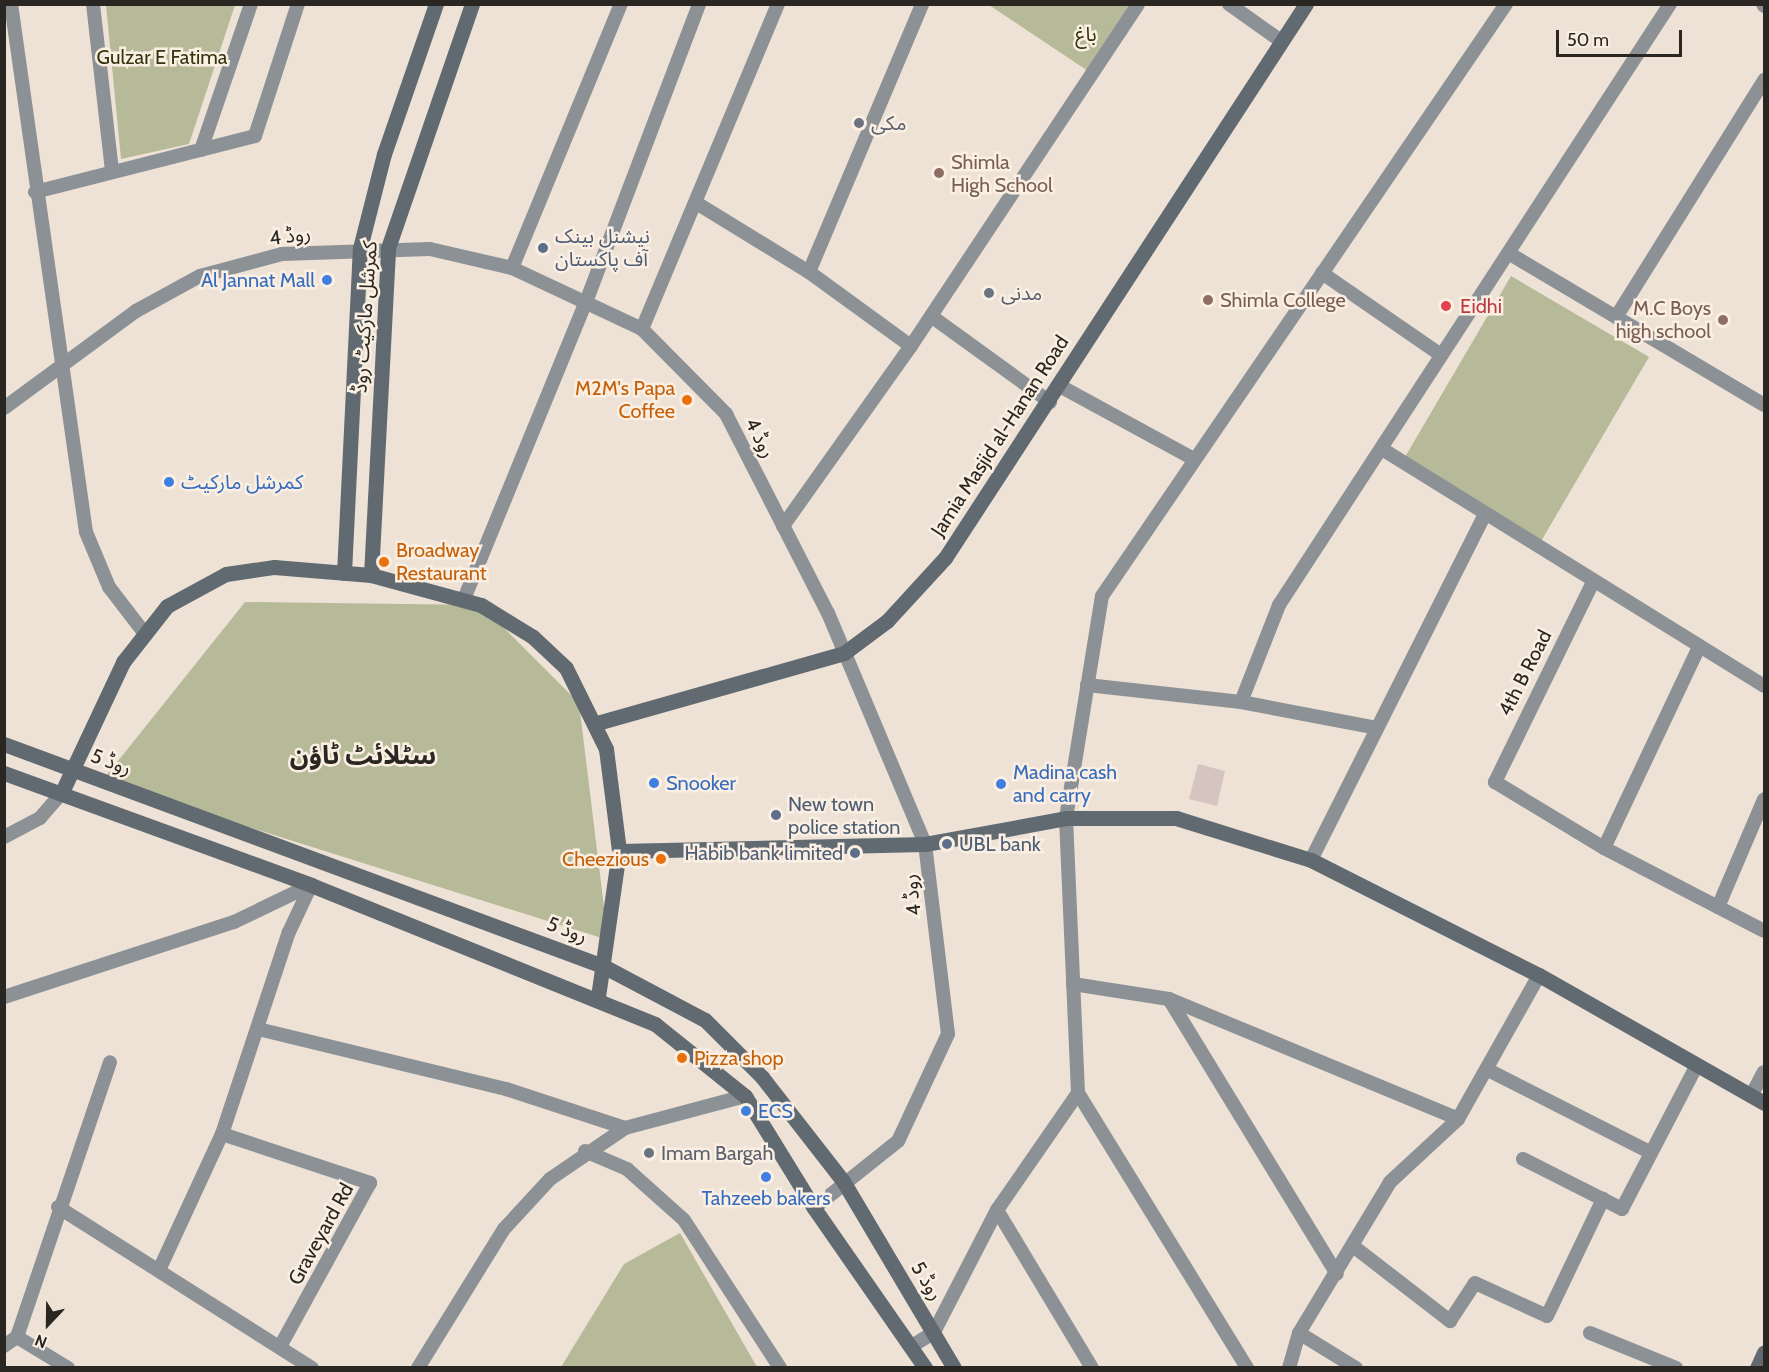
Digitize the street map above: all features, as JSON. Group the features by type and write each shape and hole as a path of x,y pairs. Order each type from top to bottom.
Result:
{"main road":[{"name":"کمرشل مارکیٹ روڈ","path":"344,573 360,248 384,154 436,4"},
{"name":"کمرشل مارکیٹ روڈ","path":"371,575 387,248 472,4"},
{"name":"Jamia Masjid al-Hanan Road","path":"597,723 844,653 887,621 945,558 1050,402 1058,385 1306,4"},
{"path":"61,794 123,662 167,606 226,574 274,567 371,575 464,599 542,644 566,668 597,723 606,749 619,851 598,997"},
{"name":"روڈ 5","path":"4,744 603,966 705,1020 762,1077 843,1181 954,1368"},
{"path":"4,773 311,885 598,997 655,1024 746,1096 814,1208 912,1346 925,1368"},
{"path":"619,851 925,844 1066,818 1176,818 1311,860 1539,975 1758,1099"},
{"path":"1756,1368 1764,1352"}],"street":[{"path":"11,4 35,192 86,532 109,587 145,634"},
{"path":"93,4 112,170"},
{"path":"201,150 251,4"},
{"path":"35,192 112,170 255,136 298,4"},
{"path":"512,268 621,4"},
{"path":"464,599 586,302 699,4"},
{"path":"642,329 698,204 778,4"},
{"path":"809,272 922,4"},
{"path":"783,526 932,316 1138,4"},
{"path":"1229,4 1281,41"},
{"path":"1247,1368 1078,1093 1066,818 1102,596 1506,4"},
{"path":"1241,702 1279,605 1441,355 1510,254 1670,4"},
{"path":"1618,314 1764,80"},
{"path":"698,204 809,272 911,346"},
{"name":"روڈ 4","path":"4,408 136,311 201,276 282,254 360,248 430,249 512,268 642,329 726,414 844,653 925,844 948,1034 898,1142 843,1181 814,1208"},
{"path":"1510,254 1618,314 1763,400"},
{"path":"1322,273 1441,355"},
{"path":"932,316 1050,402"},
{"path":"1058,385 1194,459"},
{"path":"1382,449 1484,516 1764,686"},
{"path":"1311,860 1484,516"},
{"name":"4th B Road","path":"1593,582 1495,782 1604,848"},
{"path":"1700,647 1604,848 1764,931"},
{"path":"1087,685 1241,702 1377,728"},
{"path":"4,837 39,818 61,794"},
{"path":"1718,907 1764,799"},
{"path":"4,997 234,922 311,885"},
{"path":"160,1268 222,1134 289,932 311,885"},
{"path":"1289,1368 1299,1334 1390,1182 1458,1119 1490,1071 1539,975"},
{"path":"1073,984 1169,999 1458,1119"},
{"path":"1169,999 1337,1274"},
{"path":"258,1029 506,1089 625,1128"},
{"path":"4,1346 17,1337 58,1207 110,1062"},
{"path":"1523,1159 1622,1209 1696,1065"},
{"path":"1490,1071 1650,1152"},
{"path":"1758,1099 1764,1072"},
{"path":"912,1346 934,1332 997,1210 1078,1093"},
{"path":"418,1368 504,1229 550,1179 585,1151 625,1128 746,1096"},
{"name":"Graveyard Rd","path":"222,1134 370,1182 281,1345"},
{"path":"585,1151 627,1169 684,1221 780,1368"},
{"path":"1353,1246 1450,1321 1475,1283 1547,1316 1603,1199"},
{"path":"58,1207 160,1268 281,1345 312,1368"},
{"path":"997,1210 1092,1368"},
{"path":"1590,1333 1676,1368"},
{"path":"1299,1334 1356,1368"},
{"path":"17,1337 68,1368"}],"green space":[{"name":"Gulzar E Fatima","path":"106,5 235,5 189,144 121,159"},
{"name":"باغ","path":"989,5 1139,5 1094,75"},
{"path":"1511,276 1649,357 1540,543 1405,457"},
{"path":"245,602 481,605 579,703 608,940 102,781"},
{"path":"680,1233 757,1367 561,1367 624,1264"}],"building":[{"path":"1198,764 1225,771 1217,806 1189,799"}],"place":[{"name":"مکی","path":"859,123"},
{"name":"Shimla High School","path":"939,173"},
{"name":"نیشنل بینک آف پاکستان","path":"543,248"},
{"name":"Al Jannat Mall","path":"327,280"},
{"name":"مدنی","path":"989,293"},
{"name":"Shimla College","path":"1208,300"},
{"name":"Eidhi","path":"1446,306"},
{"name":"M.C Boys high school","path":"1723,320"},
{"name":"M2M's Papa Coffee","path":"687,400"},
{"name":"کمرشل مارکیٹ","path":"169,482"},
{"name":"Broadway Restaurant","path":"384,562"},
{"name":"Snooker","path":"654,783"},
{"name":"Madina cash and carry","path":"1001,784"},
{"name":"New town police station","path":"776,815"},
{"name":"UBL bank","path":"947,844"},
{"name":"Habib bank limited","path":"855,853"},
{"name":"Cheezious","path":"661,859"},
{"name":"Pizza shop","path":"682,1058"},
{"name":"ECS","path":"746,1111"},
{"name":"Imam Bargah","path":"649,1153"},
{"name":"Tahzeeb bakers","path":"766,1177"}],"district":[{"name":"سٹلائٹ ٹاؤن","path":"363,756"}]}
